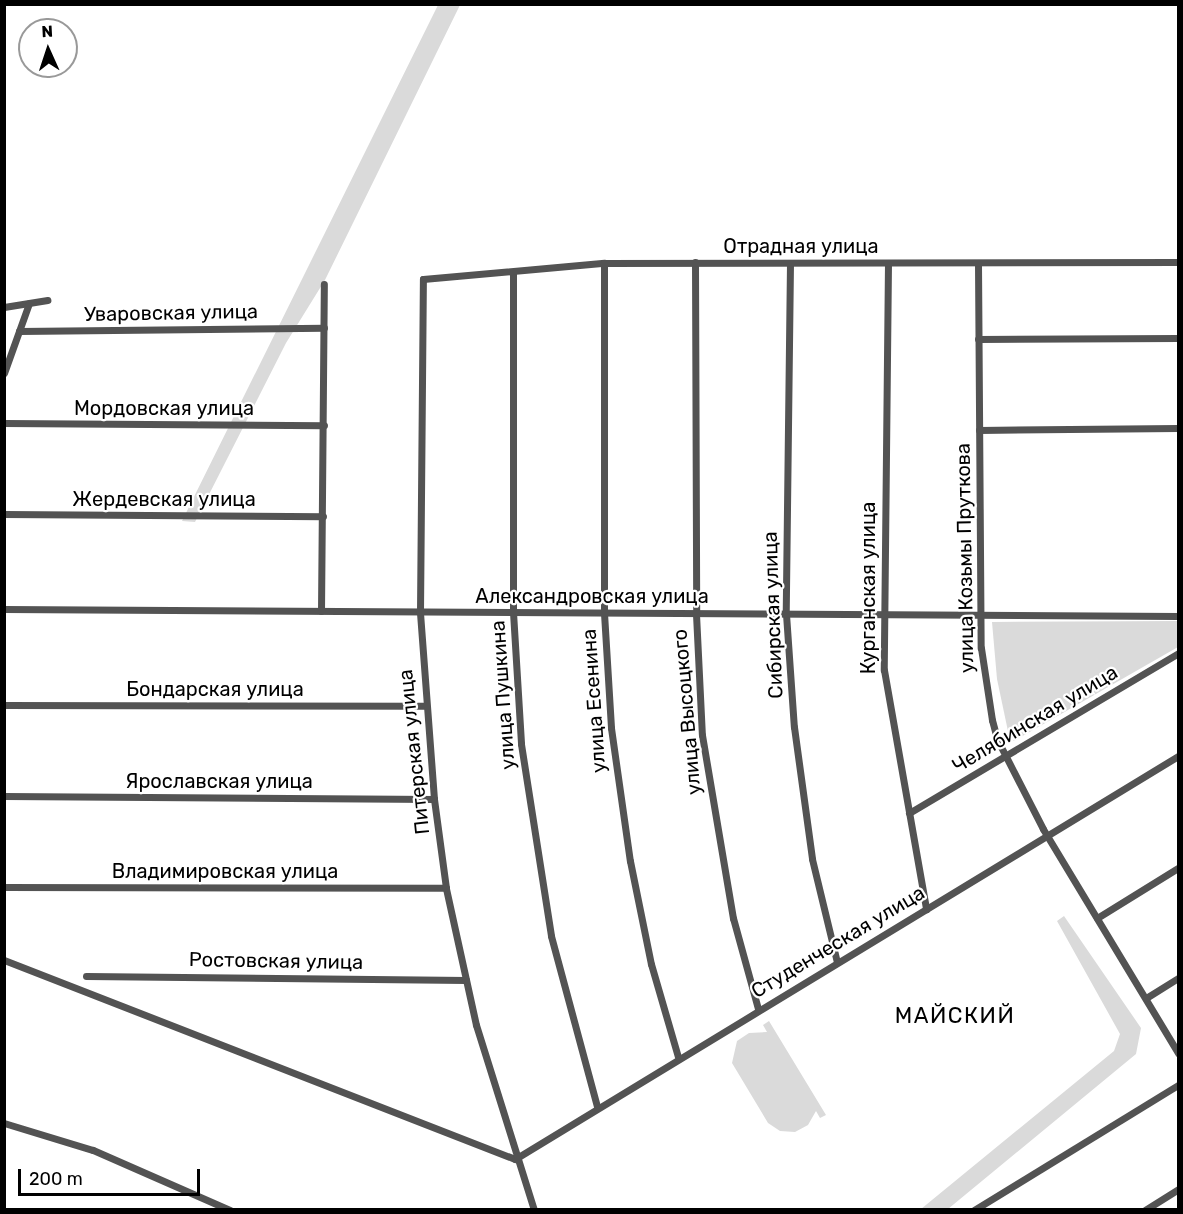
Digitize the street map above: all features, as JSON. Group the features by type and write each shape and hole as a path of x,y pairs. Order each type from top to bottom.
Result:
{"street":[{"name":"улица Высоцкого","path":"695,262 696,614 702,735 718,845 758,1010"},
{"name":"Курганская улица","path":"888,262 882,615 889,714 926,909"},
{"name":"Отрадная улица","path":"423,279 604,263 1179,262"},
{"name":"улица Есенина","path":"604,263 604,613 620,806 651,964 678,1058"},
{"name":"Сибирская улица","path":"790,263 786,614 794,727 812,859 837,962"},
{"name":"улица Козьмы Пруткова","path":"978,264 980,615 984,687 1006,757 1048,836 1179,1053"},
{"name":"улица Пушкина","path":"513,272 513,612 521,744 536,858 551,936 597,1107"},
{"name":"Питерская улица","path":"423,279 420,612 424,706 434,799 446,888 466,980 515,1159 534,1209"},
{"path":"321,611 324,284"},
{"path":"4,307 47,300"},
{"path":"4,373 29,303"},
{"name":"Уваровская улица","path":"19,332 324,328"},
{"path":"978,339 1179,338"},
{"name":"Мордовская улица","path":"4,423 324,425"},
{"path":"979,430 1179,428"},
{"name":"Жердевская улица","path":"4,514 323,516"},
{"name":"Александровская улица","path":"4,609 1179,616"},
{"name":"Челябинская улица","path":"909,813 1179,653"},
{"name":"Бондарская улица","path":"4,705 424,706"},
{"name":"Студенческая улица","path":"515,1159 597,1107 1179,756"},
{"name":"Ярославская улица","path":"4,796 434,799"},
{"path":"1097,918 1179,868"},
{"name":"Владимировская улица","path":"4,887 446,888"},
{"path":"4,960 515,1159"},
{"name":"Ростовская улица","path":"86,976 466,980"},
{"path":"1146,998 1179,978"},
{"path":"974,1209 1179,1085"},
{"path":"4,1123 93,1150 230,1209"},
{"path":"1145,1209 1179,1189"}],"shaded area":[{"path":"438,5 460,5 325,280 286,343 195,522 182,521"},
{"path":"1178,621 1178,647 1014,741 1009,736 997,679 992,622"},
{"path":"1064,916 1141,1028 1136,1054 948,1209 921,1209 1114,1051 1120,1034 1057,921"},
{"path":"769,1021 826,1115 820,1118 816,1111 808,1125 795,1132 780,1131 768,1123 732,1063 737,1041 749,1033 767,1032 763,1025"}],"district":[{"name":"МАЙСКИЙ","path":"955,1016"}]}
